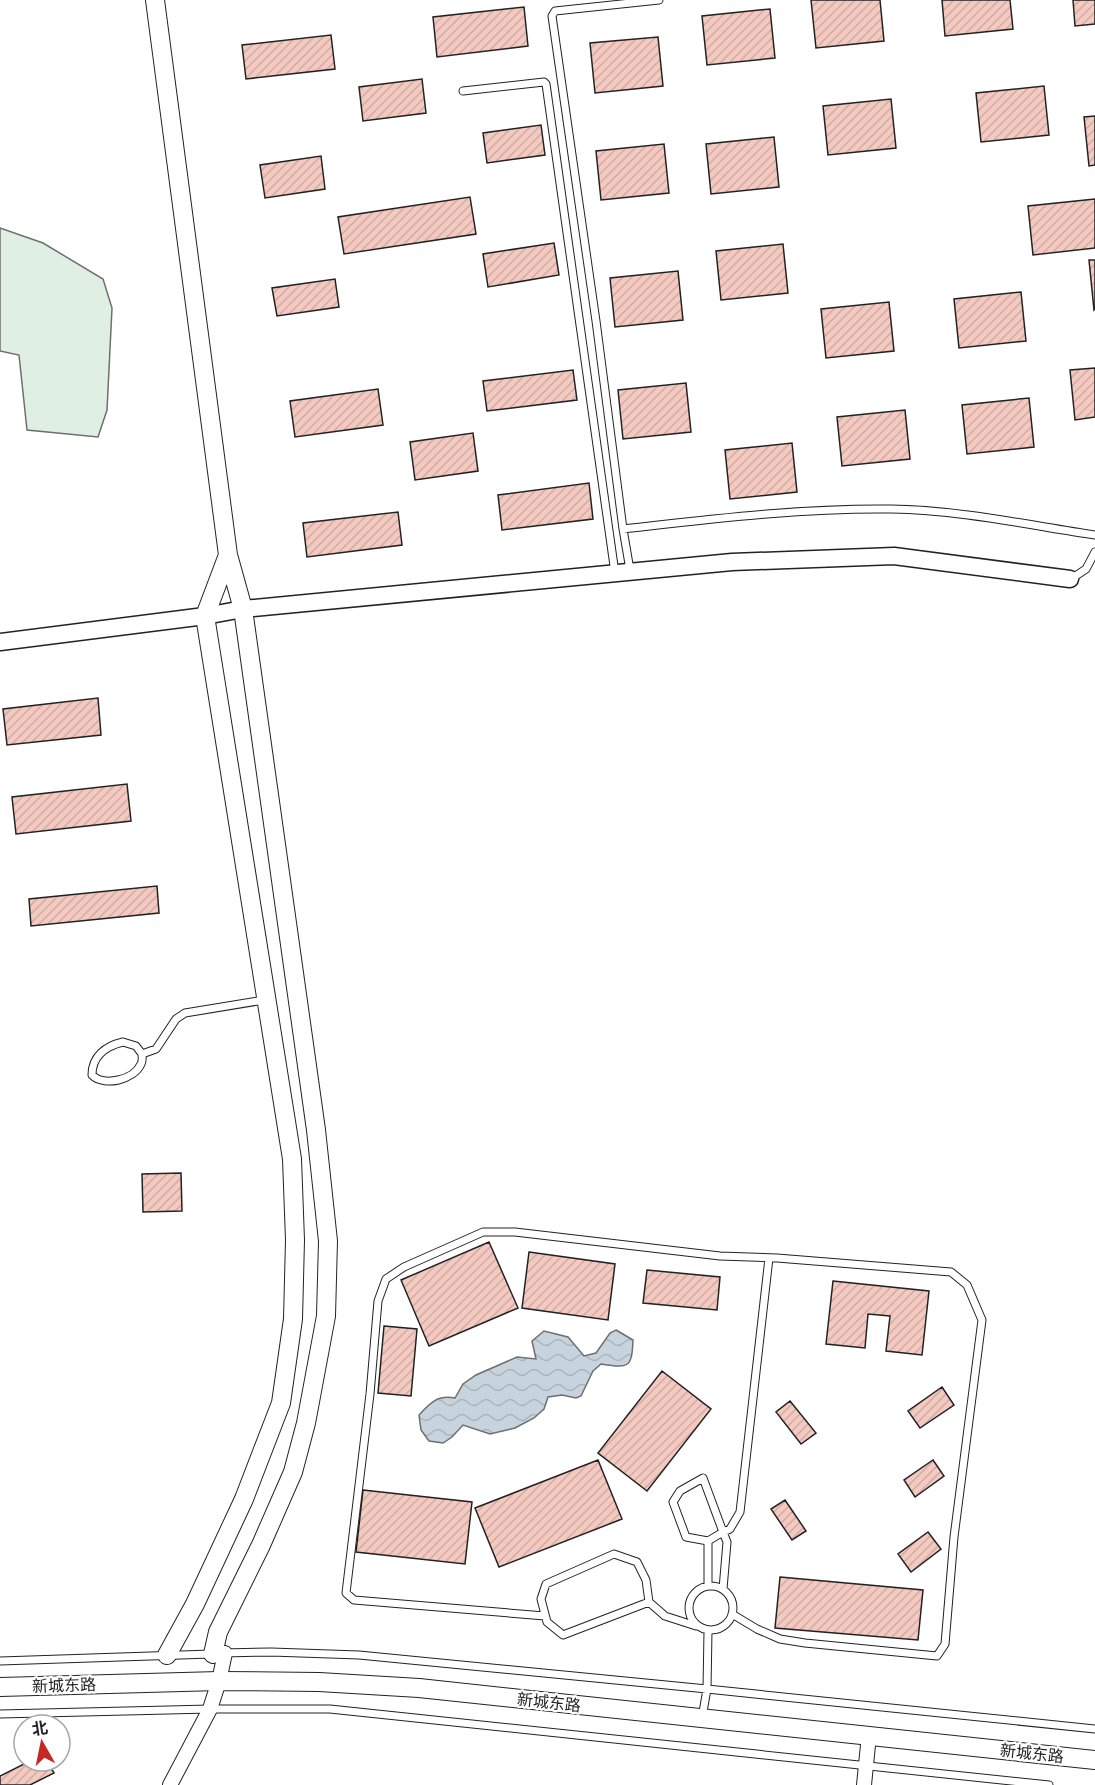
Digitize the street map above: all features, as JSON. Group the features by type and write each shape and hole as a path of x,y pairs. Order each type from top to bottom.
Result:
{"main road":[{"path":"155,0 228,555 243,609 316,1130 328,1241 326,1316 306,1423 292,1473 261,1545 218,1632 219,1654"},
{"path":"167,1655 195,1604 244,1500 281,1403 294,1319 295,1240 292,1159 205,616 228,555"},
{"name":"新城东路","path":"0,1687 219,1681 319,1682 419,1688 1095,1760"}],"street":[{"path":"0,642 205,616 243,609 732,562 894,556 1070,579"},
{"path":"170,1785 210,1709 219,1681 219,1654"},
{"path":"864,1785 869,1736"}],"lane":[{"path":"622,572 623,529 552,16 555,11 659,0"},
{"path":"463,91 544,82 546,84 622,572"},
{"path":"623,529 775,513 891,509 946,513 1095,535"},
{"path":"1070,579 1086,569 1095,552"},
{"path":"142,1054 156,1049 176,1019 185,1013 267,1000"},
{"path":"123,1042 136,1046 142,1054 141,1064 120,1080 108,1082 98,1080 92,1075 92,1067 98,1056 110,1045 123,1042"},
{"path":"545,1616 354,1600 346,1593 370,1394 378,1301 386,1279 404,1267 483,1232 516,1232 720,1256 951,1272 967,1285 982,1320 954,1537 945,1644 937,1656 780,1639 732,1614"},
{"path":"723,1589 727,1542 723,1532 703,1478 680,1491 673,1502 686,1537 708,1541 723,1532 730,1529 740,1512 769,1258"},
{"path":"708,1541 708,1586"},
{"path":"649,1602 563,1635 547,1623 541,1599 546,1584 614,1554 637,1562 646,1580 649,1602 665,1616 708,1631 721,1629 730,1620 734,1608 730,1596 721,1587 708,1586 696,1591 689,1602 689,1615 696,1626"},
{"path":"702,1718 707,1689 708,1631"},
{"path":"0,1661 271,1652 359,1655 1095,1729"},
{"path":"0,1714 210,1709 330,1709 1049,1785"}],"green space":[{"path":"0,228 43,243 103,279 112,308 107,410 98,437 27,430 19,355 0,351"}],"water":[{"path":"616,1330 633,1340 630,1361 623,1366 601,1364 593,1371 581,1396 576,1398 562,1395 548,1397 544,1409 534,1418 515,1428 490,1434 463,1425 443,1443 429,1441 421,1430 419,1415 435,1400 455,1398 463,1384 476,1375 517,1357 536,1359 532,1341 544,1331 568,1337 584,1356 596,1353 610,1333"}],"building":[{"path":"811,0 880,0 884,41 816,48"},
{"path":"942,0 1010,0 1013,29 945,36"},
{"path":"1073,0 1095,0 1095,24 1075,26"},
{"path":"524,7 528,46 437,57 433,17"},
{"path":"770,9 775,58 707,65 702,16"},
{"path":"331,35 335,69 246,79 242,45"},
{"path":"658,37 663,86 595,93 590,43"},
{"path":"422,79 426,113 363,121 359,87"},
{"path":"1044,86 1049,135 981,142 976,93"},
{"path":"891,99 896,148 828,155 823,106"},
{"path":"1095,116 1095,165 1089,166 1084,117"},
{"path":"541,125 545,155 487,163 483,133"},
{"path":"774,137 779,187 711,194 706,144"},
{"path":"664,144 669,193 601,200 596,151"},
{"path":"321,156 325,189 265,198 260,165"},
{"path":"470,197 476,234 344,254 338,217"},
{"path":"1095,199 1095,248 1033,255 1028,206"},
{"path":"554,243 559,275 488,287 483,254"},
{"path":"783,244 788,293 721,300 716,251"},
{"path":"1089,260 1095,260 1094,310"},
{"path":"678,271 683,320 615,327 610,278"},
{"path":"335,279 339,307 277,316 272,288"},
{"path":"1021,292 1026,341 959,348 954,299"},
{"path":"889,302 894,351 826,358 821,309"},
{"path":"1095,368 1095,417 1075,420 1070,370"},
{"path":"573,370 577,400 487,411 483,381"},
{"path":"686,383 691,432 623,439 618,390"},
{"path":"378,389 383,425 295,437 290,401"},
{"path":"1029,398 1034,447 967,454 962,405"},
{"path":"905,410 910,459 842,466 837,417"},
{"path":"473,433 478,471 415,480 410,442"},
{"path":"792,443 797,492 730,499 725,450"},
{"path":"589,483 593,519 502,530 498,495"},
{"path":"398,512 402,545 307,557 303,523"},
{"path":"98,698 101,735 7,745 3,709"},
{"path":"127,784 131,821 16,834 12,797"},
{"path":"157,886 159,913 31,926 29,899"},
{"path":"181,1173 182,1211 143,1212 142,1174"},
{"path":"489,1242 518,1308 429,1346 401,1280"},
{"path":"529,1252 615,1264 608,1320 522,1308"},
{"path":"647,1270 720,1277 717,1310 643,1303"},
{"path":"833,1281 929,1291 922,1355 886,1351 890,1316 868,1314 865,1348 826,1344"},
{"path":"384,1326 417,1329 411,1396 378,1393"},
{"path":"662,1371 711,1409 647,1491 598,1453"},
{"path":"942,1387 954,1405 920,1428 908,1411"},
{"path":"790,1401 816,1433 801,1444 776,1412"},
{"path":"598,1460 622,1519 499,1567 475,1508"},
{"path":"933,1460 944,1476 915,1497 904,1480"},
{"path":"363,1490 472,1502 465,1564 356,1552"},
{"path":"785,1500 806,1531 792,1540 771,1509"},
{"path":"928,1532 941,1549 911,1572 898,1554"},
{"path":"780,1577 923,1590 918,1640 775,1628"},
{"path":"12,1770 12,1773 54,1773 30,1785 0,1785 0,1776"}]}
